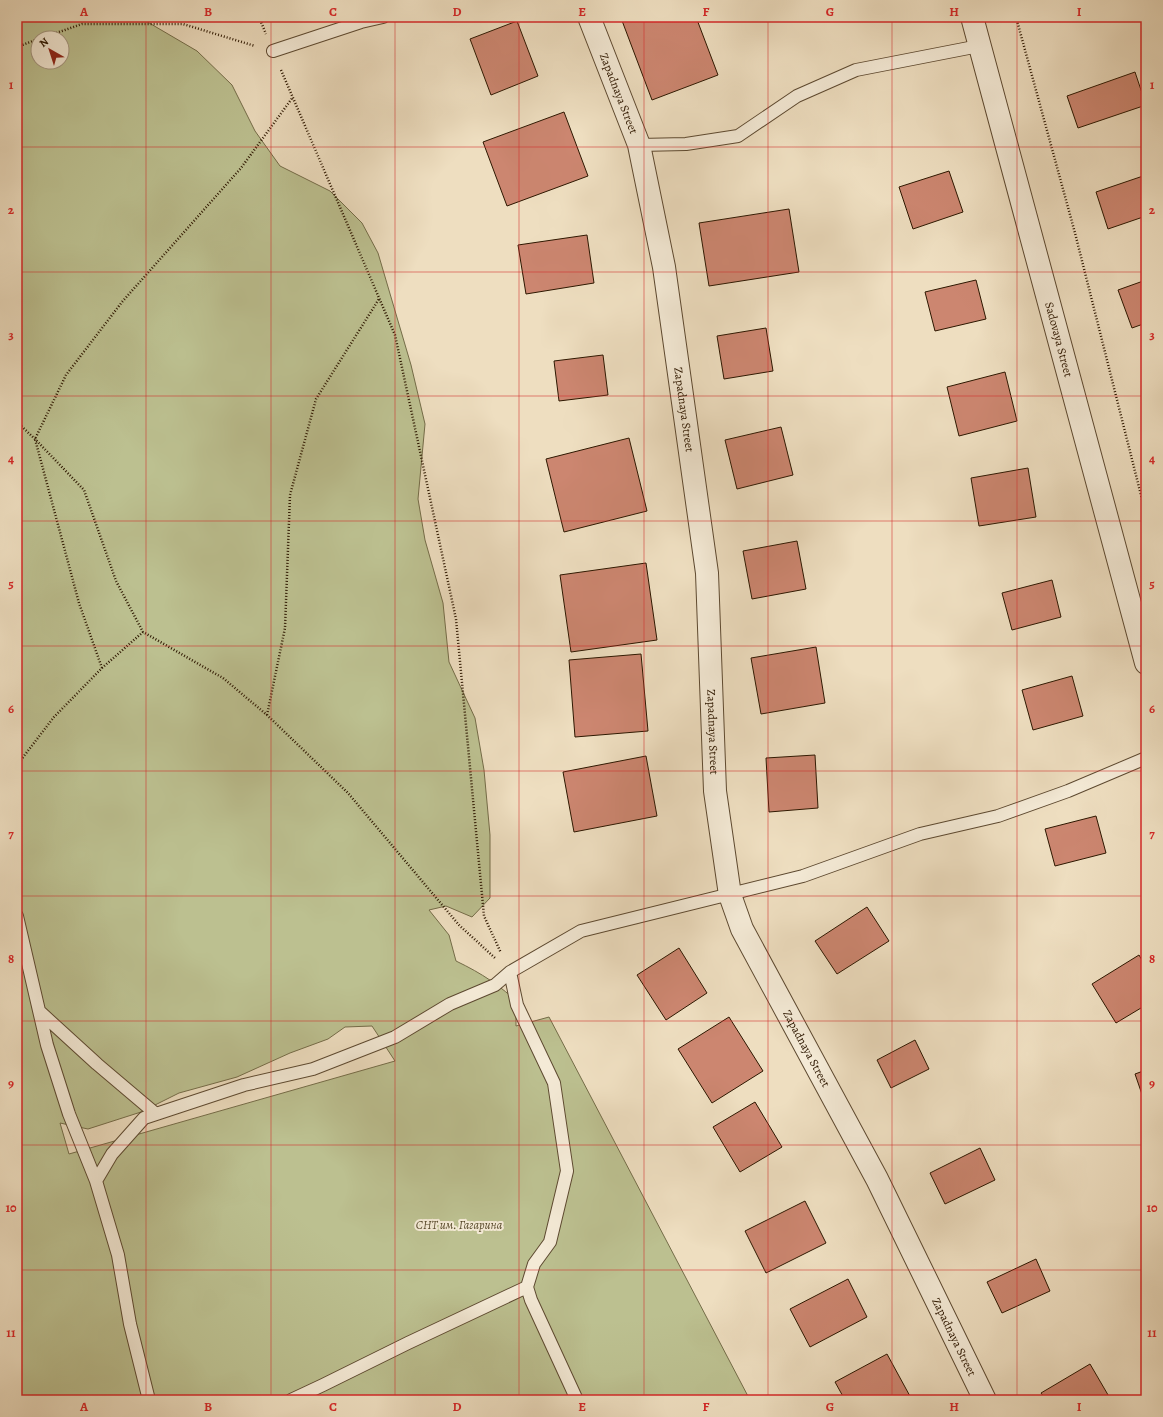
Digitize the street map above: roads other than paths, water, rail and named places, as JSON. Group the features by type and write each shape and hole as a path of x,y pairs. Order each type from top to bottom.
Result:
{"street":[{"name":"Zapadnaya Street","path":"589,17 639,145 664,267 707,573 715,790 730,894 742,929 876,1179 985,1400"},
{"name":"Sadovaya Street","path":"972,17 1146,663"}],"lane":[{"path":"273,51 361,22 383,17"},
{"path":"639,145 686,144 738,136 797,96 856,70 980,46"},
{"path":"96,1181 112,1154 144,1118 244,1085 313,1069 395,1037 450,1004 494,985 510,972 581,931 803,876 920,834 998,816 1068,791 1146,758"},
{"path":"17,916 47,1044 69,1114 96,1181 118,1255 130,1324 149,1400"},
{"path":"510,972 517,1004 554,1083 567,1171 550,1242 534,1264 527,1287 531,1300 577,1400"},
{"path":"39,1011 97,1064 156,1114"},
{"path":"291,1400 527,1287"}],"park label":[{"name":"СНТ им. Гагарина","path":"459,1225"}]}
